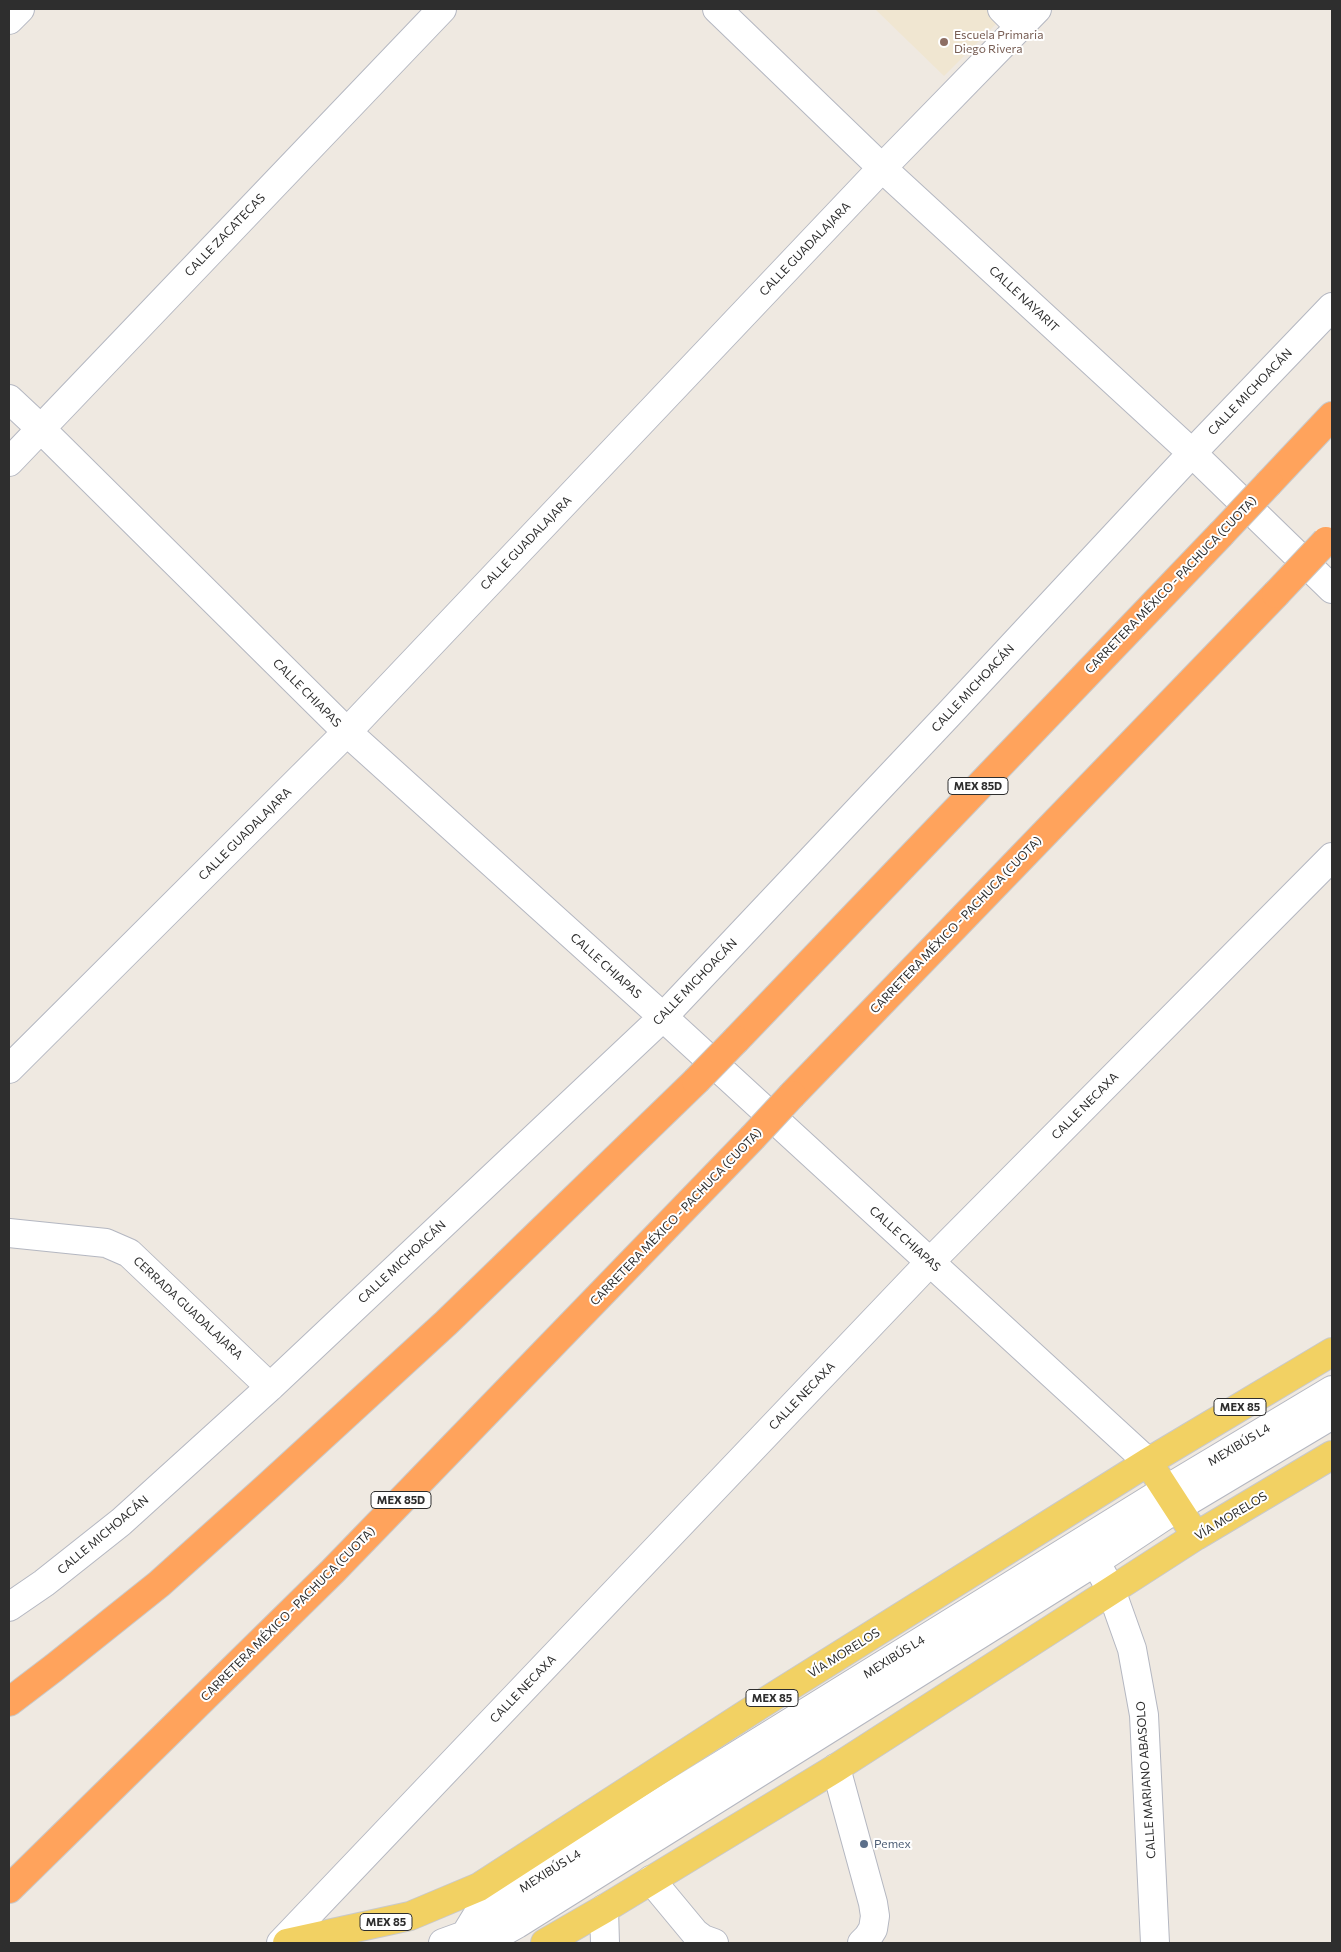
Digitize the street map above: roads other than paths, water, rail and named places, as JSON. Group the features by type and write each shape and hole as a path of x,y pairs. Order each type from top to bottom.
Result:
{"highway":[{"name":"CARRETERA MÉXICO - PACHUCA (CUOTA)","path":"9,1702 159,1584 266,1488 446,1323 696,1081 1332,416"},
{"name":"CARRETERA MÉXICO - PACHUCA (CUOTA)","path":"9,1889 332,1572 1329,538"}],"main road":[{"name":"VÍA MORELOS","path":"288,1943 410,1916 479,1887 760,1705 1066,1513 1332,1352"},
{"name":"VÍA MORELOS","path":"545,1943 836,1768 1196,1536 1332,1455"},
{"name":"CALLE CHIAPAS","path":"1148,1462 1196,1536"}],"street":[{"path":"9,20 20,9"},
{"name":"CALLE ZACATECAS","path":"9,462 442,9"},
{"name":"CALLE NAYARIT","path":"717,9 882,168 1192,453 1332,589"},
{"name":"CALLE GUADALAJARA","path":"9,1069 347,732 882,168 1020,15"},
{"name":"CALLE MICHOACÁN","path":"9,1607 44,1583 122,1522 270,1386 663,1017 948,716 1192,453 1332,307"},
{"name":"CALLE CHIAPAS","path":"9,399 347,732 663,1017 1148,1462"},
{"name":"CALLE NECAXA","path":"281,1943 930,1262 1332,857"},
{"name":"CERRADA GUADALAJARA","path":"9,1233 106,1243 129,1253 270,1386"},
{"name":"MEXIBÚS L4","path":"454,1939 476,1917 1088,1552 1332,1390"},
{"name":"MEXIBÚS L4","path":"1172,1498 1332,1415"},
{"name":"CALLE MARIANO ABASOLO","path":"1066,1513 1112,1590 1132,1649 1144,1715 1155,1943"},
{"path":"836,1768 875,1916 873,1929 862,1943"},
{"path":"651,1880 695,1933 702,1939 714,1943"},
{"path":"604,1909 605,1943"}],"place":[{"name":"Escuela Primaria Diego Rivera","path":"944,42"},
{"name":"Pemex","path":"864,1844"}]}
